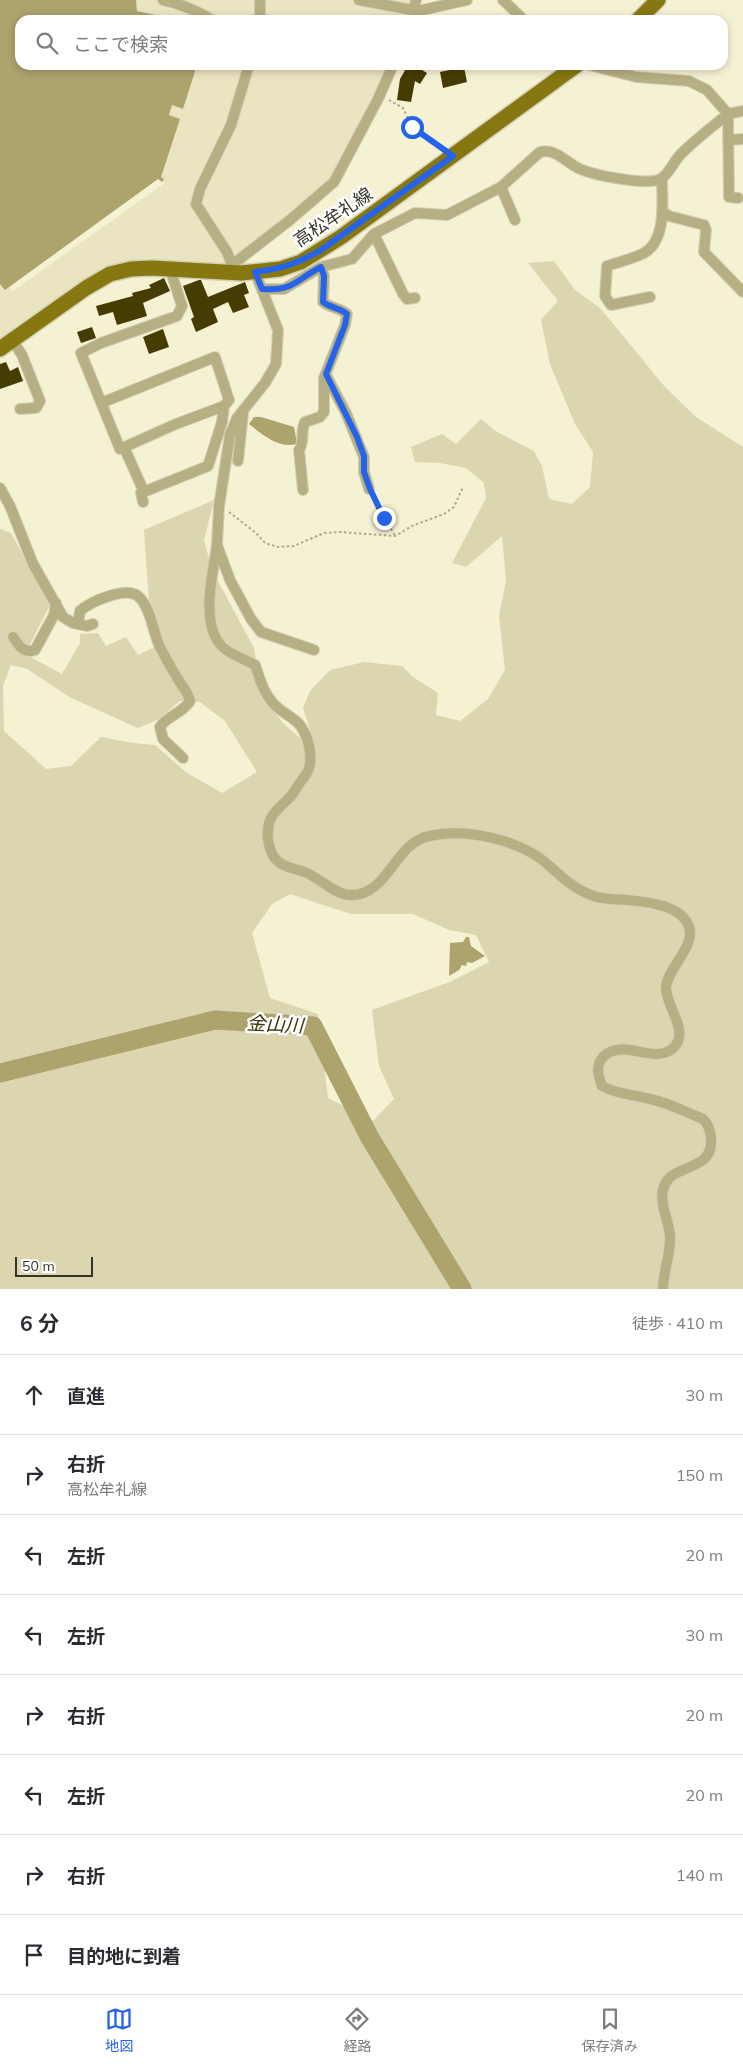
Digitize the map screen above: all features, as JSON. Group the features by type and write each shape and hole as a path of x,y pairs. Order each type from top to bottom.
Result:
{"main road":[{"path":"643,15 658,0"},
{"name":"高松牟礼線","path":"6,345 86,288 110,274 131,269 232,269 255,272 280,269 301,262 321,250 571,70"}],"street":[{"path":"162,0 181,4 204,15"},
{"path":"260,0 260,15"},
{"path":"359,0 414,10 439,7 467,0"},
{"path":"502,0 518,15"},
{"path":"247,70 231,124 200,189 196,204 227,252 232,269 334,182 391,70"},
{"path":"610,70 636,76 689,81 707,90 728,114 729,196 738,198"},
{"path":"262,289 278,290 290,287 321,267 352,259 374,234 415,213 447,215 501,187 533,156 547,150 556,153 580,169 601,176 653,182 662,179 681,154 728,114 743,111"},
{"path":"728,140 743,139"},
{"path":"650,297 611,306 605,296 607,266 646,252 656,240 662,211 662,179"},
{"path":"501,187 515,220"},
{"path":"662,211 669,216 704,225 706,230 704,252 743,292"},
{"path":"374,234 407,299 415,298"},
{"path":"303,490 299,450 302,446 302,429 305,422 320,417 324,412 326,374 345,325 347,314 323,302 324,276 321,267"},
{"path":"101,402 215,357 229,400 224,406 176,424 120,449 81,354 101,343 176,316 182,306 170,269"},
{"path":"255,272 278,330 276,364 266,383 237,418 230,435 219,506 217,546 208,612 217,641 231,652 255,665 263,689 273,704 298,723 306,738 310,753 309,770 291,795 274,812 268,828 268,843 272,856 281,864 306,873 346,895 374,889 398,859 415,843 426,836 454,834 487,836 531,852 574,887 593,897 652,903 680,914 688,922 691,931 690,941 671,973 666,988 679,1032 677,1042 671,1049 658,1054 625,1049 609,1052 600,1060 597,1072 602,1086 615,1093 647,1098 684,1110 702,1119 710,1129 711,1145 704,1160 674,1175 666,1182 662,1194 670,1234 670,1249 663,1274 663,1289"},
{"path":"6,345 22,355 40,401 36,408 20,409"},
{"path":"326,374 362,450 364,472 370,489"},
{"path":"124,447 144,497 208,466 222,422 224,406"},
{"path":"238,461 244,410"},
{"path":"0,488 10,506 33,564 63,617 78,624 87,626 93,624"},
{"path":"217,546 230,580 261,632 314,650"},
{"path":"78,624 80,612 94,600 129,592 139,596 146,608 159,646 190,701 185,709 164,720 160,727 163,739 183,758"},
{"path":"13,637 22,649 30,652 35,650 54,615 56,603"}],"path":[{"path":"380,94 403,108 412,127 453,156"},
{"path":"219,506 236,516 265,543 278,547 294,546 324,533 332,532 395,536 412,526 444,514 454,507 463,487"},
{"path":"370,489 395,536"}],"shaded area":[{"path":"0,0 136,0 137,11 156,15 15,15 15,70 195,70 183,109 172,105 169,115 180,119 161,177 164,179 162,182 158,179 5,290 0,284"},
{"path":"136,0 416,0 412,15 156,15 137,11"},
{"path":"195,70 390,70 334,182 233,265 147,268 86,288 0,349 0,282 3,281 13,291 165,183 158,179 180,119 169,115 172,105 183,109"},
{"path":"554,261 575,290 600,308 665,387 696,417 743,447 743,1289 0,1289 0,529 11,533 50,605 25,654 62,674 80,643 80,634 98,633 106,646 126,637 138,655 161,644 149,602 144,530 214,500 204,540 212,570 254,648 262,697 283,723 301,739 310,730 303,708 310,691 330,670 364,662 402,666 413,677 438,693 436,715 460,721 488,699 505,670 499,616 506,581 502,536 466,567 452,563 486,498 484,483 466,468 440,463 415,462 411,447 442,434 456,444 481,419 497,432 534,451 542,466 549,499 572,504 590,487 593,452 575,424 550,364 541,320 558,301 528,263","holes":["11,665 27,669 71,698 138,728 157,720 180,701 200,702 225,721 257,772 222,793 187,773 155,745 101,737 71,766 46,769 4,731 3,685","290,894 351,914 413,914 449,930 476,935 489,962 452,981 372,1010 379,1066 394,1099 373,1121 328,1098 318,1014 270,998 252,933 272,904"]},
{"path":"254,417 261,417 294,427 297,444 284,445 272,440 249,424"},
{"path":"466,937 469,937 471,946 485,956 472,963 467,962 466,966 462,965 459,970 449,976 450,943 463,942"}],"building":[{"path":"405,70 422,70 427,73 420,84 415,81 411,102 397,100 400,79"},
{"path":"465,70 467,82 443,88 440,72"},
{"path":"164,278 170,291 143,303 147,316 117,325 113,312 99,316 96,306 133,296 132,293 151,288 149,285"},
{"path":"201,280 208,297 245,282 249,293 244,295 249,307 233,313 228,302 213,309 218,322 196,332 191,319 194,317 183,286"},
{"path":"92,327 96,338 81,343 77,332"},
{"path":"163,329 169,347 149,354 143,337"},
{"path":"6,362 10,371 18,367 23,381 0,389 0,364"}],"waterway":[{"name":"金山川","path":"0,1073 215,1020 313,1026 370,1138 462,1289"}],"route":[{"path":"384,518 364,472 364,456 357,437 326,374 345,325 347,314 323,302 324,276 321,267 290,287 278,290 262,289 255,272 280,269 301,262 341,237 453,156 412,127"}]}
